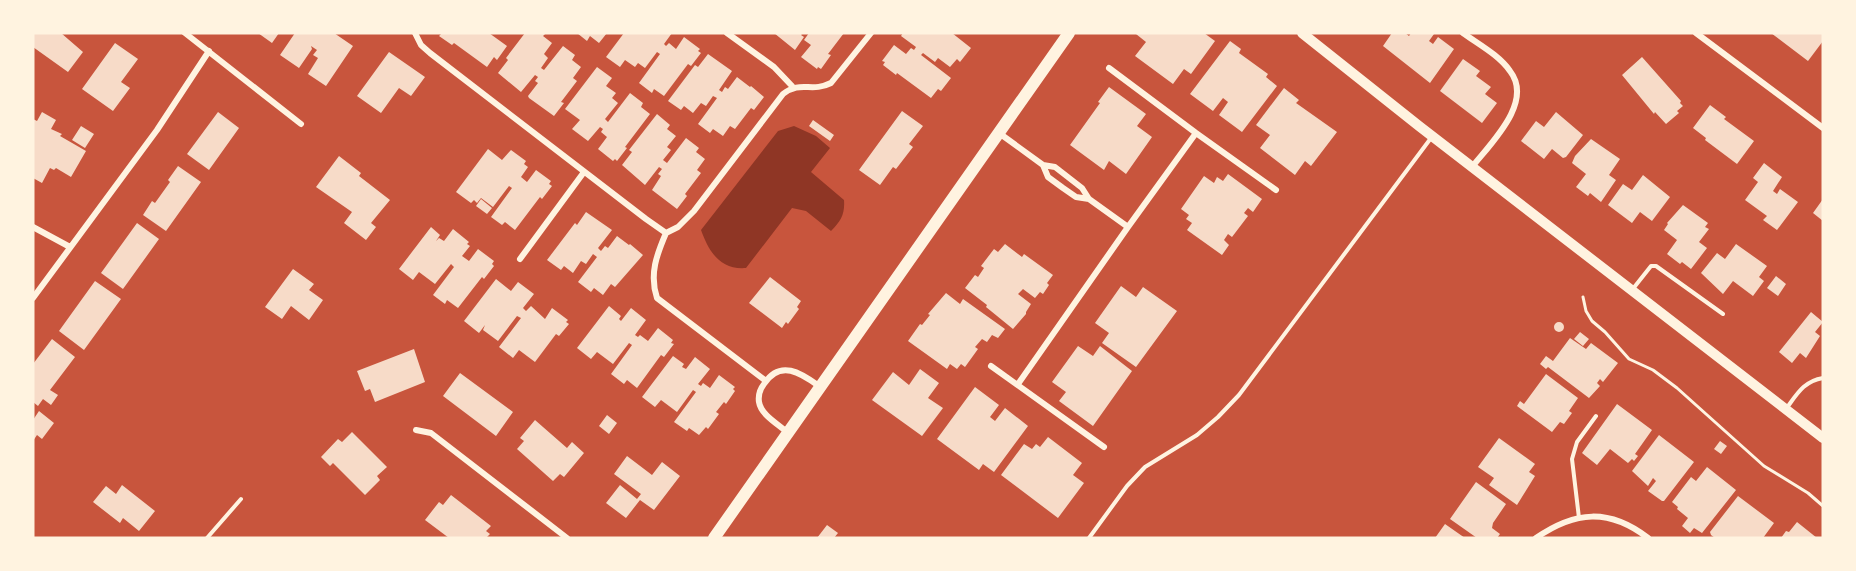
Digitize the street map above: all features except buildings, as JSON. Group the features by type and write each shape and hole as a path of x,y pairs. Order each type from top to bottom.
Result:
{"main road":[{"path":"714,538 1069,33"}],"street":[{"path":"185,33 301,124"},
{"path":"415,33 421,45 430,53 666,233"},
{"path":"727,33 774,67 792,86"},
{"path":"766,381 657,298 652,276 660,248 666,233 678,227 694,211 783,94 792,86 822,87 831,83 871,33"},
{"path":"1302,33 1823,438"},
{"path":"1463,33 1497,57 1510,70 1517,87 1518,98 1510,117 1472,167"},
{"path":"1696,33 1823,128"},
{"path":"33,298 156,130 209,51"},
{"path":"1109,68 1196,134 1276,190"},
{"path":"998,133 1043,165 1055,167 1062,172 1083,188 1089,199"},
{"path":"1018,384 1128,226 1196,134"},
{"path":"1043,165 1048,177 1076,197 1089,199 1128,226"},
{"path":"520,259 584,172"},
{"path":"33,227 70,247"},
{"path":"991,366 1104,447"},
{"path":"787,432 769,417 759,402 760,390 766,381 772,374 785,370 801,373 819,386"},
{"path":"416,430 431,432 567,538"},
{"path":"1536,538 1554,526 1579,518 1608,517 1648,538"}],"lane":[{"path":"1089,538 1126,486 1145,467 1197,435 1239,395 1432,136"},
{"path":"1631,290 1651,266 1656,266 1723,314"},
{"path":"1786,409 1805,384 1814,379 1823,378"},
{"path":"1579,518 1572,459 1577,442 1596,416"},
{"path":"207,538 241,499"}],"path":[{"path":"1583,297 1586,311 1592,321 1629,359 1653,370 1677,388 1764,466 1808,493 1823,506"}],"shaded area":[{"path":"794,126 816,136 830,148 811,172 844,200 842,217 831,231 806,211 792,208 746,268 737,268 722,263 708,246 701,230 778,131"}]}
